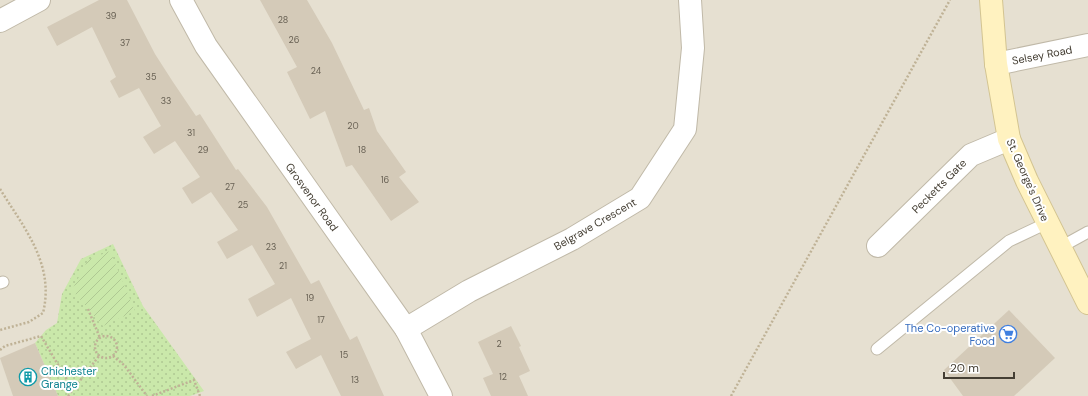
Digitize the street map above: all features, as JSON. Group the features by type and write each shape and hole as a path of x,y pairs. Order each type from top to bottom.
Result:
{"main road":[{"name":"St. George's Drive","path":"991,0 996,64 1009,139 1059,248 1088,303"}],"street":[{"path":"0,20 39,0"},
{"name":"Grosvenor Road","path":"180,0 206,46 406,330 441,396"},
{"name":"Belgrave Crescent","path":"406,330 469,291 572,239 640,198 685,128 692,48 690,0"},
{"name":"Selsey Road","path":"996,64 1088,45"},
{"name":"Pecketts Gate","path":"878,246 971,155 1009,139"}],"lane":[{"path":"877,349 1009,241 1047,223"},
{"path":"1059,248 1088,232"}],"path":[{"path":"731,396 950,0"},
{"path":"0,189 37,250 46,275 47,296 44,312 29,322 0,330"},
{"path":"88,308 100,338"},
{"path":"0,350 6,346 41,336 73,390"},
{"path":"107,336 115,342 116,350 113,356 106,358 99,356 95,347 100,338 107,336"},
{"path":"68,396 99,356"},
{"path":"113,356 124,365 147,396"},
{"path":"152,396 194,380 200,396"}],"shaded area":[{"path":"0,0 1088,0 1088,396 0,396"}],"green space":[{"path":"113,244 143,306 204,391 190,396 58,396 35,343 46,330 57,323 62,294 81,259"},
{"path":"110,251 135,311 103,326 72,290 88,260"}],"building":[{"path":"99,0 127,0 155,54 173,82 196,116 200,114 236,170 238,169 267,207 311,284 319,280 350,340 357,336 384,396 341,396 321,355 296,369 286,352 311,339 291,298 257,317 248,299 275,284 252,245 227,259 217,242 238,230 211,192 192,204 182,188 200,177 175,141 154,154 143,137 161,126 139,88 119,98 110,81 116,77 92,27 57,46 47,27"},
{"path":"260,0 307,0 332,43 364,110 369,108 377,131 406,172 399,177 419,202 391,221 352,165 346,167 325,111 310,119 287,72 297,67"},
{"name":"The Co-operative Food","path":"1009,310 1055,358 1014,396 963,396 944,370"},
{"path":"511,326 521,346 519,347 530,371 519,376 528,396 491,396 483,378 493,374 478,342"},
{"name":"Chichester Grange","path":"35,343 58,396 13,396 0,358"}],"place":[{"name":"The Co-operative Food","path":"1008,334"},
{"name":"Chichester Grange","path":"28,377"}]}
